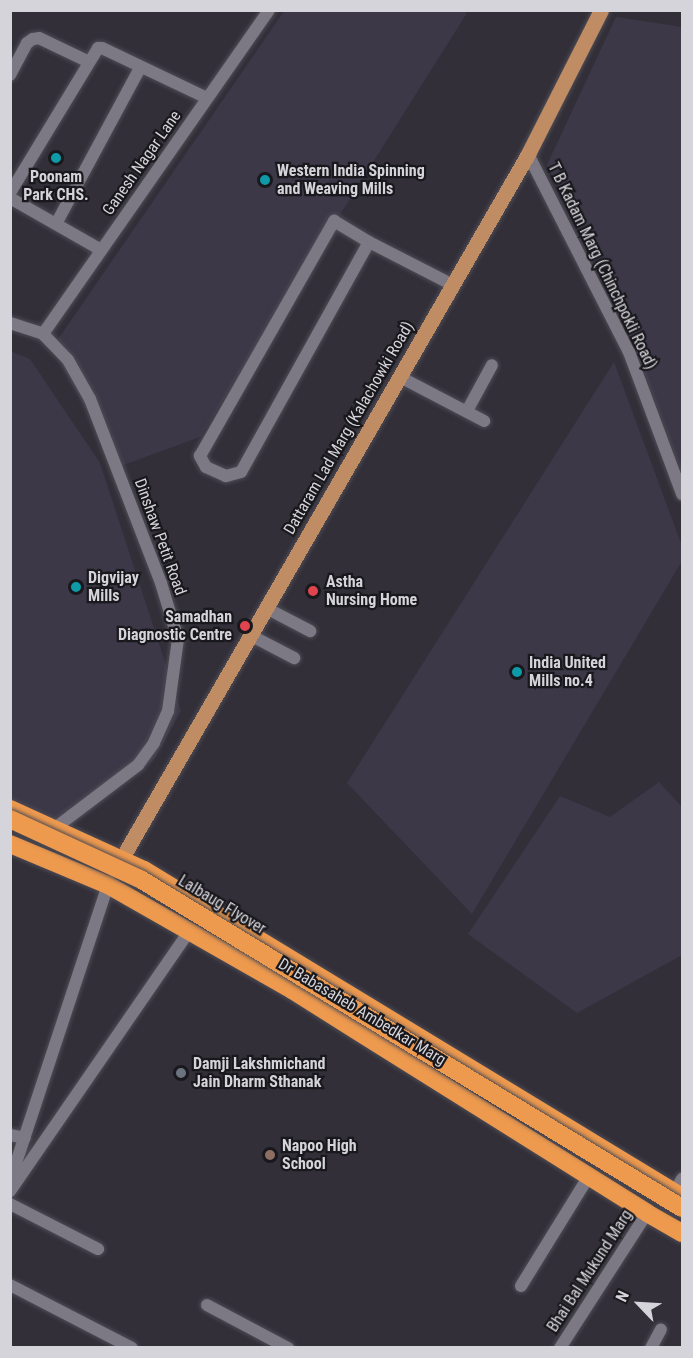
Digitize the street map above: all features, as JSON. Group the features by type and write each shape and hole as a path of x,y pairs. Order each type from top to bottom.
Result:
{"highway":[{"path":"10,809 120,859 241,927 681,1194"},
{"name":"Lalbaug Flyover","path":"10,819 140,879 681,1194"},
{"name":"Lalbaug Flyover","path":"10,827 140,886 682,1215"},
{"name":"Dr Babasaheb Ambedkar Marg","path":"12,848 108,885 324,1009 682,1233"}],"main road":[{"name":"Dattaram Lad Marg (Kalachowki Road)","path":"108,885 120,859 528,154 601,10"}],"street":[{"name":"Ganesh Nagar Lane","path":"43,334 269,10"},
{"path":"10,75 27,43 39,38 89,62"},
{"path":"10,193 98,48 207,99"},
{"path":"56,224 140,68"},
{"name":"T B Kadam Marg (Chinchpokli Road)","path":"528,154 630,352 682,494"},
{"path":"10,198 101,250"},
{"path":"369,242 241,472 226,476 206,467 200,456 334,221 369,242 453,285"},
{"name":"Dinshaw Petit Road","path":"10,323 43,334 68,360 90,399 161,584 178,639 168,711 146,756 56,828"},
{"path":"467,411 492,365"},
{"path":"400,378 484,421"},
{"path":"266,608 310,631"},
{"path":"250,635 294,658"},
{"path":"10,1181 108,885"},
{"path":"10,1191 189,932"},
{"path":"10,1135 25,1138"},
{"path":"521,1286 589,1176"},
{"path":"10,1204 98,1248"},
{"name":"Bhai Bal Mukund Marg","path":"560,1347 647,1213"},
{"path":"10,1285 132,1347"},
{"path":"207,1305 288,1347"},
{"path":"651,1347 661,1329"}],"shaded area":[{"name":"Western India Spinning and Weaving Mills","path":"463,10 467,13 200,437 118,467 52,348 284,11"},
{"path":"616,17 682,27 682,474 636,350 547,165"},
{"name":"Digvijay Mills","path":"10,351 30,359 100,463 181,711 154,760 71,826 11,801"},
{"name":"India United Mills no.4","path":"614,362 682,546 682,561 472,914 347,783"},
{"path":"659,782 682,807 682,955 577,1013 468,934 560,796 610,817"}],"place":[{"name":"Poonam Park CHS.","path":"56,158"},
{"name":"Western India Spinning and Weaving Mills","path":"265,180"},
{"name":"Digvijay Mills","path":"76,587"},
{"name":"Astha Nursing Home","path":"313,591"},
{"name":"Samadhan Diagnostic Centre","path":"245,626"},
{"name":"India United Mills no.4","path":"517,672"},
{"name":"Damji Lakshmichand Jain Dharm Sthanak","path":"181,1073"},
{"name":"Napoo High School","path":"270,1155"}]}
